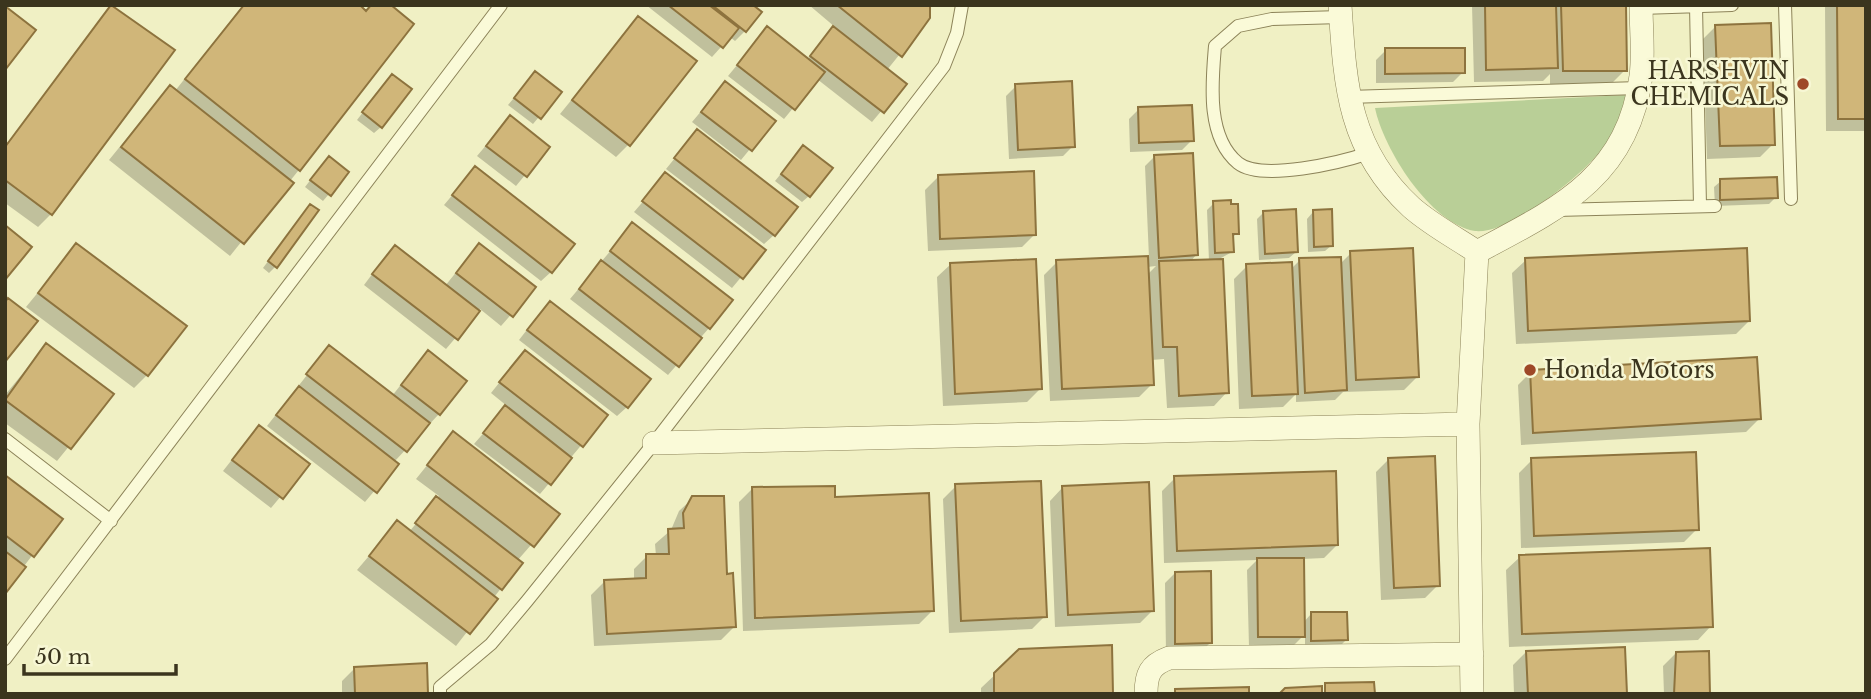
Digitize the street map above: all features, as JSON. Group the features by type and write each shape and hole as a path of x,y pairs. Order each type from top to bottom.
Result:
{"street":[{"path":"1477,252 1555,210 1609,163 1634,116 1639,88 1641,6"},
{"path":"1340,11 1348,97 1353,119 1369,153 1411,207 1477,252"},
{"path":"1472,694 1468,424 1477,252"},
{"path":"654,443 1468,424"},
{"path":"1146,694 1147,673 1156,663 1168,658 1472,654"}],"lane":[{"path":"5,659 501,5"},
{"path":"440,694 440,687 498,636 654,443 944,66 957,33 962,5"},
{"path":"1641,6 1732,5"},
{"path":"1785,5 1791,199"},
{"path":"1696,6 1700,206"},
{"path":"1340,11 1238,26 1215,46 1211,87 1217,123 1224,147 1239,165 1257,169 1298,169 1335,164 1369,153"},
{"path":"1348,97 1639,88"},
{"path":"1555,210 1715,206"},
{"path":"5,439 111,521"}],"green space":[{"path":"1626,95 1612,136 1589,164 1530,211 1491,229 1475,231 1458,225 1442,214 1411,182 1388,143 1375,108"}],"building":[{"path":"111,5 175,50 52,215 5,180 5,147"},
{"path":"244,5 360,5 366,11 371,5 391,5 414,24 300,171 185,79"},
{"path":"668,5 709,5 739,28 723,48"},
{"path":"712,5 753,5 762,12 746,32"},
{"path":"837,5 930,5 930,18 902,57"},
{"path":"1485,5 1556,5 1558,68 1486,70"},
{"path":"1561,5 1626,5 1627,71 1563,71"},
{"path":"1837,5 1866,5 1866,119 1838,119"},
{"path":"5,6 36,30 5,70"},
{"path":"638,16 697,61 630,146 572,100"},
{"path":"1771,23 1775,145 1720,146 1715,25"},
{"path":"767,26 825,72 795,110 737,65"},
{"path":"833,26 907,84 884,113 810,56"},
{"path":"1385,48 1465,48 1465,73 1385,74"},
{"path":"535,71 562,92 541,119 514,98"},
{"path":"392,74 412,89 382,128 362,112"},
{"path":"725,81 776,121 752,151 701,112"},
{"path":"1072,81 1075,147 1018,150 1015,84"},
{"path":"170,85 294,183 244,244 121,147"},
{"path":"1192,105 1194,141 1139,143 1138,107"},
{"path":"510,115 550,147 527,177 486,146"},
{"path":"697,129 798,207 775,236 674,158"},
{"path":"803,145 833,168 810,197 781,174"},
{"path":"1193,153 1198,255 1159,258 1154,155"},
{"path":"329,156 349,172 331,196 310,180"},
{"path":"475,166 575,244 552,273 452,195"},
{"path":"1034,171 1036,235 940,239 938,175"},
{"path":"665,172 766,250 743,279 642,201"},
{"path":"1777,177 1778,198 1720,200 1720,179"},
{"path":"1231,200 1231,204 1238,204 1239,234 1233,234 1234,252 1215,253 1213,201"},
{"path":"310,204 319,210 277,268 268,261"},
{"path":"1296,209 1298,252 1265,254 1263,211"},
{"path":"1332,209 1333,246 1314,247 1313,210"},
{"path":"632,222 733,300 710,329 610,251"},
{"path":"5,225 32,247 5,280"},
{"path":"76,243 187,326 148,376 38,293"},
{"path":"479,243 536,287 513,317 456,273"},
{"path":"395,245 480,311 458,340 372,274"},
{"path":"1413,248 1419,377 1356,380 1350,251"},
{"path":"1747,248 1750,321 1528,331 1525,258"},
{"path":"1148,256 1154,385 1062,389 1056,260"},
{"path":"1341,257 1347,390 1305,393 1299,258"},
{"path":"1036,259 1042,389 955,394 950,263"},
{"path":"1223,259 1229,393 1179,396 1177,347 1163,347 1159,261"},
{"path":"601,260 702,338 679,367 579,289"},
{"path":"1292,262 1298,394 1252,396 1246,264"},
{"path":"8,298 38,321 5,362 5,302"},
{"path":"550,301 651,379 628,408 527,330"},
{"path":"46,343 114,394 71,449 5,400"},
{"path":"329,345 430,423 407,452 306,374"},
{"path":"428,350 467,381 440,415 401,385"},
{"path":"525,350 608,415 583,447 499,382"},
{"path":"1757,357 1761,419 1533,433 1530,370"},
{"path":"299,386 399,464 377,493 276,415"},
{"path":"505,405 572,458 551,485 483,433"},
{"path":"259,425 310,464 283,499 232,460"},
{"path":"453,431 560,514 534,547 427,465"},
{"path":"1696,452 1699,530 1534,536 1531,458"},
{"path":"1435,456 1440,586 1394,588 1388,458"},
{"path":"1336,471 1338,545 1177,551 1174,476"},
{"path":"5,475 63,519 34,557 5,535"},
{"path":"1041,481 1047,617 961,621 955,484"},
{"path":"1149,482 1154,611 1068,615 1062,486"},
{"path":"835,486 835,497 929,493 934,611 755,618 752,487"},
{"path":"436,496 523,563 502,590 415,523"},
{"path":"692,496 724,496 727,574 733,573 736,627 607,634 604,580 646,578 646,554 669,554 668,529 684,528 683,513"},
{"path":"397,520 498,599 470,634 369,556"},
{"path":"1710,548 1713,627 1522,634 1519,555"},
{"path":"5,551 26,567 5,594"},
{"path":"1257,558 1304,558 1305,637 1258,637"},
{"path":"1211,571 1212,643 1175,644 1175,572"},
{"path":"1311,612 1347,612 1348,640 1311,641"},
{"path":"1112,645 1113,694 994,694 994,673 1019,649"},
{"path":"1625,647 1627,694 1528,694 1526,651"},
{"path":"1709,651 1710,694 1674,694 1676,652"},
{"path":"427,663 428,694 355,694 354,667"},
{"path":"1374,682 1375,694 1325,694 1325,683"},
{"path":"1322,686 1322,694 1279,694 1285,688"},
{"path":"1249,687 1249,694 1175,694 1175,689"}],"place":[{"name":"HARSHVIN CHEMICALS","path":"1803,84"},
{"name":"Honda Motors","path":"1530,370"}]}
